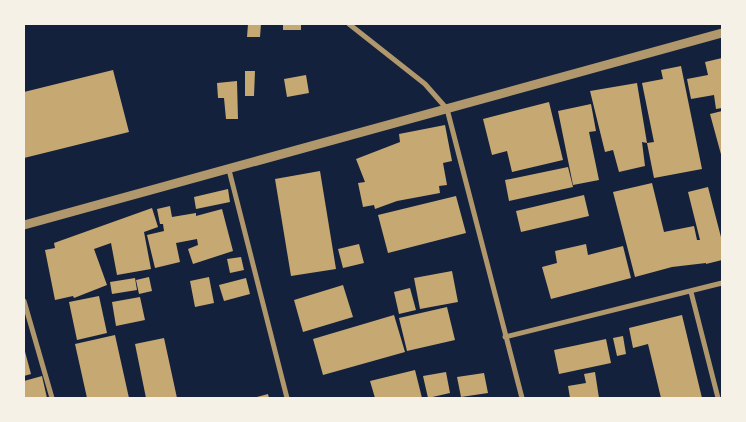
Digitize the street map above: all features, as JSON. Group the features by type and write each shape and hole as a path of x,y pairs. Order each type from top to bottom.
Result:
{"street":[{"path":"349,24 425,84 448,109 522,398"},
{"path":"24,225 722,33"},
{"path":"229,170 287,398"},
{"path":"505,337 722,283"},
{"path":"691,292 718,398"},
{"path":"24,301 52,398"}],"building":[{"path":"248,24 261,24 260,37 247,37"},
{"path":"283,24 301,24 301,30 283,30"},
{"path":"722,58 722,108 716,109 714,95 691,99 687,79 708,75 705,62"},
{"path":"681,66 702,169 654,178 647,143 654,142 642,83 663,79 661,70"},
{"path":"113,70 129,132 24,158 24,92"},
{"path":"245,71 255,71 254,96 245,96"},
{"path":"306,75 309,93 287,97 284,79"},
{"path":"237,81 238,119 226,119 224,98 218,98 217,83"},
{"path":"637,83 647,143 642,142 645,166 619,172 613,150 605,152 590,91"},
{"path":"549,102 563,160 512,172 507,151 492,155 483,119"},
{"path":"591,104 596,131 589,132 599,180 573,185 558,111"},
{"path":"722,111 722,158 710,114"},
{"path":"445,125 452,161 443,163 447,185 439,186 440,193 397,201 375,209 374,205 363,207 358,183 365,182 356,159 400,142 399,134"},
{"path":"568,167 573,187 509,201 505,180"},
{"path":"320,171 336,269 291,276 275,179"},
{"path":"652,183 664,232 694,226 697,240 700,240 688,192 708,187 722,241 722,260 706,264 672,267 635,277 613,192"},
{"path":"228,189 230,202 196,209 194,197"},
{"path":"584,195 589,216 521,232 516,211"},
{"path":"456,196 466,233 388,253 378,215"},
{"path":"170,206 172,217 196,213 196,216 222,209 233,251 193,264 188,249 198,245 197,239 176,243 180,262 155,268 147,235 164,231 163,224 160,224 157,209"},
{"path":"152,208 158,227 144,232 151,269 117,275 111,243 94,249 107,285 74,298 73,296 55,300 45,250 55,248 54,243"},
{"path":"359,244 364,263 343,268 338,249"},
{"path":"586,244 588,255 623,246 631,278 551,299 542,267 557,263 555,251"},
{"path":"241,257 244,270 230,273 227,259"},
{"path":"452,271 458,302 420,309 414,278"},
{"path":"149,277 152,291 139,294 136,280"},
{"path":"209,277 214,303 195,307 190,281"},
{"path":"135,278 137,290 112,294 110,282"},
{"path":"246,278 250,294 224,301 219,285"},
{"path":"343,285 353,317 303,332 294,300"},
{"path":"410,288 416,310 399,314 394,292"},
{"path":"99,296 107,333 77,340 69,302"},
{"path":"140,297 145,320 116,326 112,302"},
{"path":"447,307 455,340 407,351 399,318"},
{"path":"394,315 405,352 323,375 313,339"},
{"path":"682,315 702,398 661,398 648,344 633,348 629,328"},
{"path":"115,335 129,398 87,398 75,344"},
{"path":"623,336 626,354 617,356 613,338"},
{"path":"164,338 177,398 146,398 135,344"},
{"path":"606,339 611,363 559,374 554,350"},
{"path":"24,348 31,374 24,376"},
{"path":"415,370 422,398 375,398 370,381"},
{"path":"446,372 450,393 428,398 423,376"},
{"path":"595,372 599,398 570,398 568,386 586,383 584,374"},
{"path":"484,373 488,393 461,397 457,377"},
{"path":"42,376 47,398 24,398 24,381"},
{"path":"268,394 269,398 253,398"}]}
